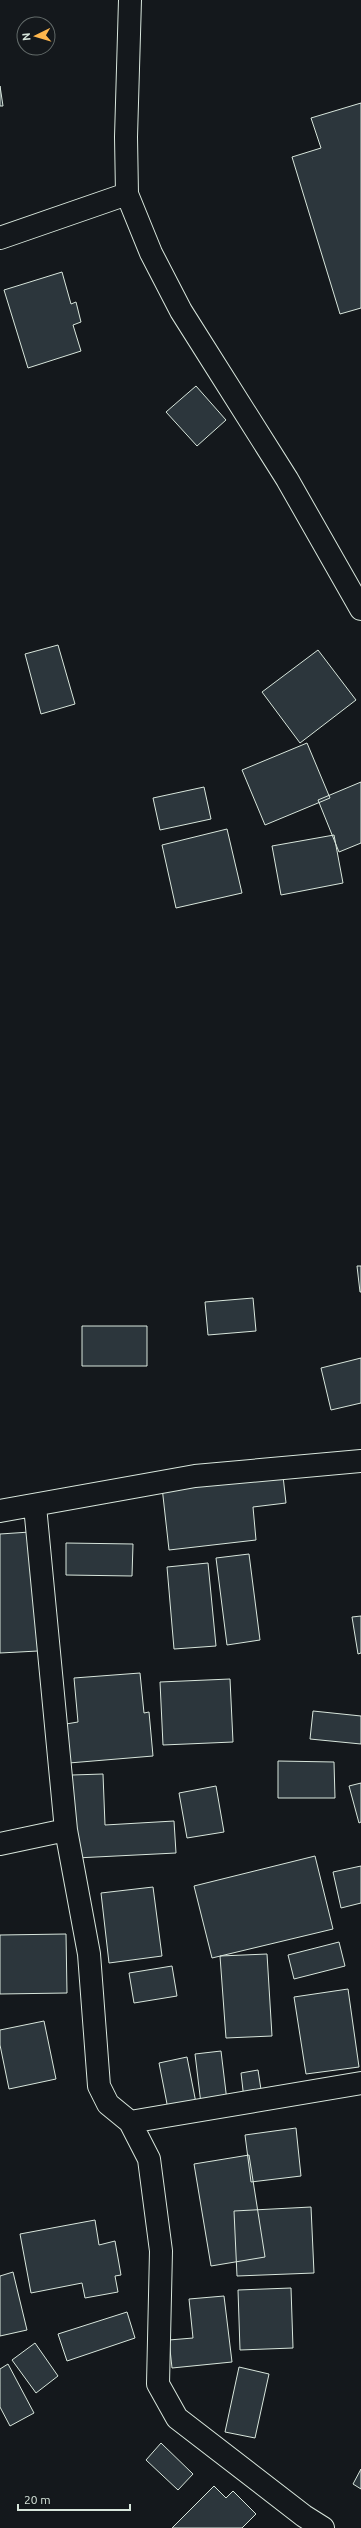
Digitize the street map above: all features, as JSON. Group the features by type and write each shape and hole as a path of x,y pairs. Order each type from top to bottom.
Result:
{"street":[{"path":"130,0 126,137 127,194 151,253 181,311 287,479 361,609"},
{"path":"0,238 127,194"},
{"path":"0,1511 35,1506 195,1476 361,1461"},
{"path":"35,1506 66,1830 89,1954 99,2086 108,2104 130,2122 149,2159 161,2251 158,2384 177,2418 304,2516 323,2528"},
{"path":"0,1844 66,1830"},
{"path":"130,2122 361,2083"}],"building":[{"path":"0,86 3,106 0,106"},
{"path":"361,103 361,308 340,314 292,157 321,148 311,118"},
{"path":"62,272 71,304 76,302 81,322 73,325 81,351 28,368 4,290"},
{"path":"196,386 226,420 197,446 166,412"},
{"path":"58,645 75,704 41,714 25,654"},
{"path":"318,650 356,700 300,743 262,692"},
{"path":"307,743 330,798 265,825 242,770"},
{"path":"361,782 361,843 339,852 318,800"},
{"path":"204,787 211,819 160,830 153,798"},
{"path":"227,829 242,893 176,908 162,845"},
{"path":"334,835 343,883 281,895 272,846"},
{"path":"357,1266 361,1266 361,1292 360,1292"},
{"path":"253,1298 256,1331 208,1335 205,1302"},
{"path":"82,1326 147,1326 147,1366 82,1366"},
{"path":"361,1358 361,1403 331,1410 321,1368"},
{"path":"283,1476 286,1503 253,1507 256,1540 169,1550 162,1487"},
{"path":"30,1532 38,1651 0,1653 0,1534"},
{"path":"66,1543 133,1544 132,1576 66,1575"},
{"path":"249,1554 260,1640 227,1645 216,1558"},
{"path":"208,1563 216,1646 174,1649 167,1567"},
{"path":"361,1616 361,1653 358,1654 352,1617"},
{"path":"140,1673 144,1713 149,1712 153,1756 69,1763 66,1724 78,1722 74,1678"},
{"path":"230,1679 233,1742 163,1745 160,1682"},
{"path":"313,1711 361,1716 361,1744 310,1739"},
{"path":"278,1761 334,1762 335,1798 278,1798"},
{"path":"103,1774 105,1825 174,1821 176,1853 76,1858 72,1775"},
{"path":"361,1783 361,1822 359,1823 349,1786"},
{"path":"216,1786 224,1832 187,1838 179,1793"},
{"path":"315,1856 333,1929 212,1958 194,1886"},
{"path":"361,1866 361,1903 341,1908 333,1872"},
{"path":"153,1887 162,1956 109,1963 101,1893"},
{"path":"66,1934 67,1993 0,1994 0,1935"},
{"path":"339,1942 345,1966 294,1979 288,1955"},
{"path":"267,1954 272,2036 226,2038 220,1956"},
{"path":"172,1966 177,1996 134,2003 129,1973"},
{"path":"348,1989 359,2067 306,2074 294,1997"},
{"path":"44,2021 56,2079 9,2089 0,2045 0,2030"},
{"path":"221,2051 227,2101 201,2104 195,2054"},
{"path":"187,2057 196,2103 168,2109 159,2063"},
{"path":"258,2070 262,2096 244,2099 241,2073"},
{"path":"296,2128 301,2176 251,2182 245,2135"},
{"path":"249,2155 265,2257 211,2266 194,2164"},
{"path":"311,2207 314,2273 237,2276 234,2211"},
{"path":"95,2220 99,2245 115,2241 121,2275 115,2276 118,2292 85,2298 82,2283 31,2293 20,2234"},
{"path":"13,2272 27,2330 0,2336 0,2276"},
{"path":"291,2288 293,2348 240,2350 238,2290"},
{"path":"224,2296 232,2362 172,2368 169,2340 193,2338 189,2299"},
{"path":"127,2312 135,2338 67,2361 58,2334"},
{"path":"35,2343 58,2376 36,2393 12,2360"},
{"path":"8,2364 34,2413 10,2426 0,2407 0,2369"},
{"path":"239,2367 269,2374 255,2438 225,2432"},
{"path":"161,2443 193,2474 178,2490 146,2460"},
{"path":"361,2469 361,2489 353,2484"},
{"path":"214,2486 226,2498 233,2491 256,2514 242,2528 172,2528"}]}
